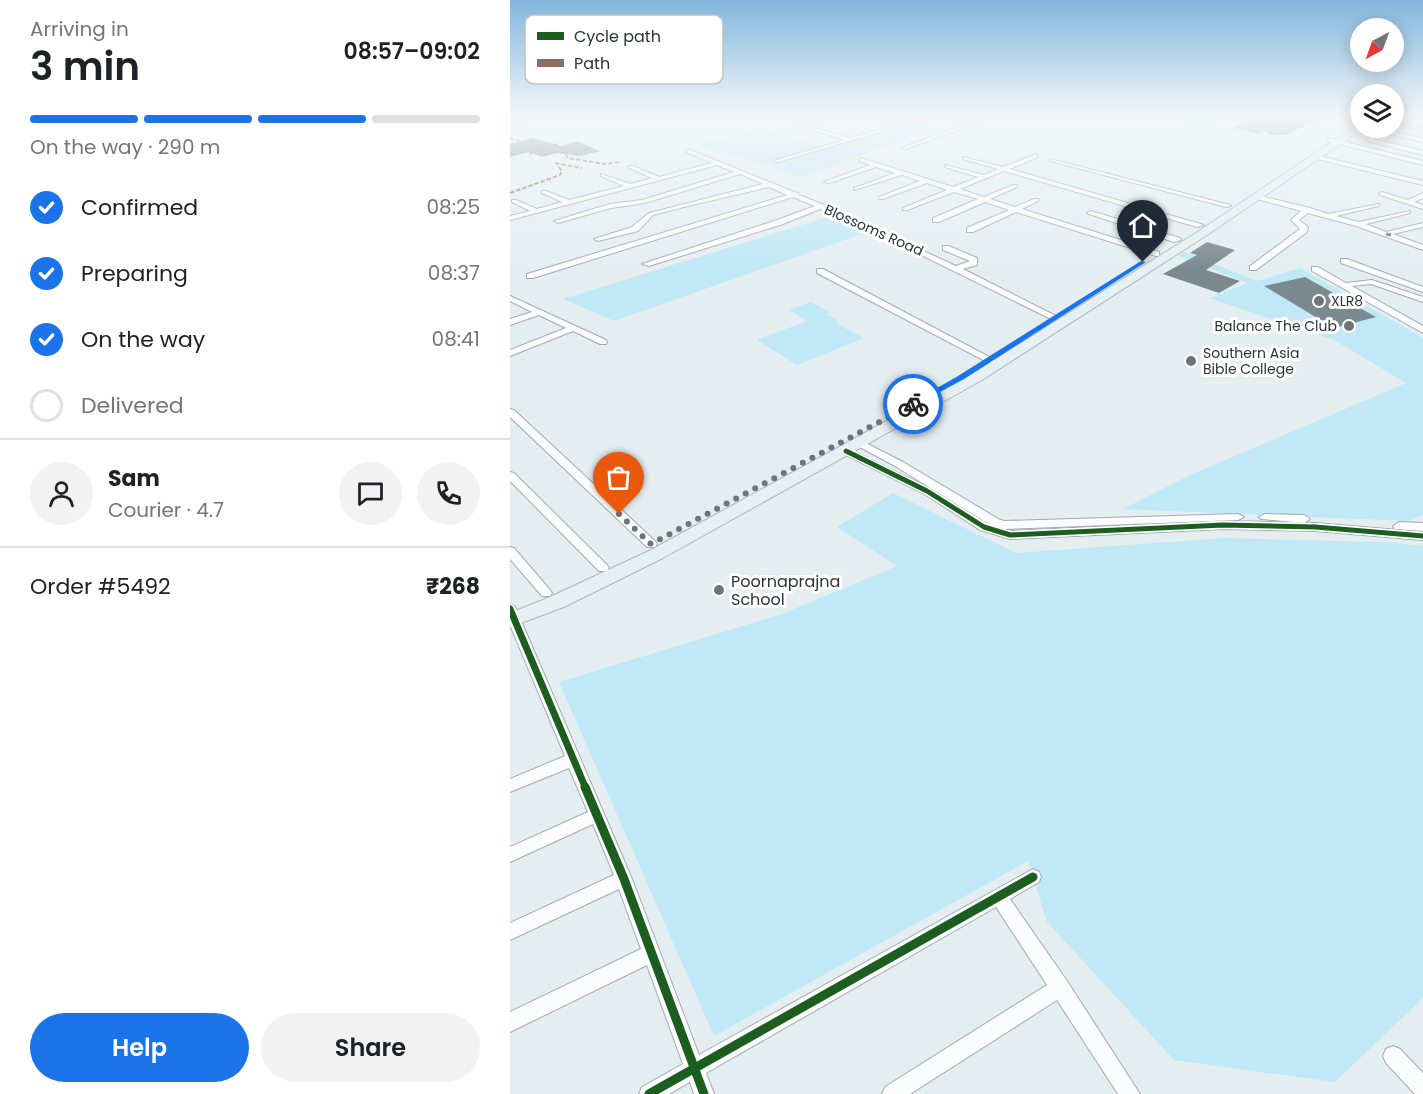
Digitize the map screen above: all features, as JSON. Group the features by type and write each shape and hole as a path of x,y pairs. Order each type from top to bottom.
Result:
{"main road":[{"path":"511,614 546,593 651,544 676,538 793,469 1043,331 1056,318 1289,168"},
{"path":"511,614 557,602 846,451 977,376 1043,331 1299,168"}],"street":[{"path":"633,168 659,179"},
{"path":"510,218 699,168"},
{"name":"Blossoms Road","path":"731,168 796,194 958,268 1056,318"},
{"path":"827,183 868,168"},
{"path":"886,168 1156,254"},
{"path":"954,168 984,177"},
{"path":"1001,168 1200,225"},
{"path":"1083,168 1228,206"},
{"path":"1361,168 1423,183"},
{"path":"905,209 1004,169"},
{"path":"558,221 610,206 644,201 741,172"},
{"path":"856,189 901,173"},
{"path":"603,175 631,186"},
{"path":"881,198 926,181"},
{"path":"598,239 635,229 651,214 709,197 735,195 771,184"},
{"path":"936,220 1015,186"},
{"path":"544,192 568,203"},
{"path":"531,276 796,194"},
{"path":"1382,194 1423,207"},
{"path":"1409,202 1423,195"},
{"path":"1256,197 1330,215 1423,248"},
{"path":"970,230 1036,200"},
{"path":"514,201 537,211"},
{"path":"1330,215 1377,205"},
{"path":"646,264 780,222 822,206"},
{"path":"1253,268 1304,230 1295,220 1308,209"},
{"path":"1359,224 1408,212"},
{"path":"1091,213 1177,240"},
{"path":"1386,234 1423,225"},
{"path":"946,248 974,260 958,268"},
{"path":"1344,261 1423,290"},
{"path":"1315,269 1423,330"},
{"path":"820,271 990,360"},
{"path":"1347,287 1355,282 1372,282 1423,300"},
{"path":"510,298 603,342"},
{"path":"510,322 539,312"},
{"path":"510,353 573,328"},
{"path":"510,412 651,544"},
{"path":"860,443 996,523 1063,529 1224,525 1315,527 1423,536"},
{"path":"846,451 927,491 984,528 996,533 1031,535 1063,529 1216,516 1289,518 1423,527"},
{"path":"510,475 603,568"},
{"path":"510,551 546,593"},
{"path":"511,614 624,879 704,1094"},
{"path":"510,786 574,759"},
{"path":"510,855 597,815"},
{"path":"649,1094 1033,877"},
{"path":"510,932 624,879"},
{"path":"999,897 1060,987 1127,1093"},
{"path":"510,1022 652,953"},
{"path":"892,1094 1060,987"},
{"path":"1393,1056 1423,1088"}],"shaded area":[{"path":"773,168 826,168 802,177"},
{"path":"834,215 870,231 614,321 563,299"},
{"path":"1184,252 1257,281 1300,268 1423,338 1423,515 1408,521 1123,509 1190,475 1406,383 1334,340 1209,298 1248,283 1178,256"},
{"path":"811,302 830,312 826,314 840,322 837,324 864,338 797,365 757,340 807,321 789,310"},
{"path":"893,493 1016,553 1225,538 1383,542 1423,546 1423,998 1335,1082 1174,1060 1047,922 1028,861 714,1036 559,682 782,614 897,566 837,527"}],"building":[{"path":"1207,242 1235,250 1206,270 1240,281 1219,293 1163,274 1197,255 1190,253"},
{"name":"XLR8","path":"1305,277 1376,317 1334,328 1264,286"}],"marked path":[{"path":"510,193 560,175 562,171 560,168"},
{"path":"1386,234 1391,235"}],"cycle path":[{"path":"846,451 927,491 984,527 1010,535 1223,525 1315,527 1423,536"},
{"path":"510,609 624,879 704,1094"},
{"path":"649,1094 1033,877"}],"way so far":[{"path":"619,514 651,544 913,404"}],"place":[{"name":"XLR8","path":"1319,301"},
{"name":"Balance The Club","path":"1349,326"},
{"name":"Southern Asia Bible College","path":"1191,361"},
{"name":"Poornaprajna School","path":"719,590"}],"route":[{"path":"913,404 1031,334 1143,262"}]}
